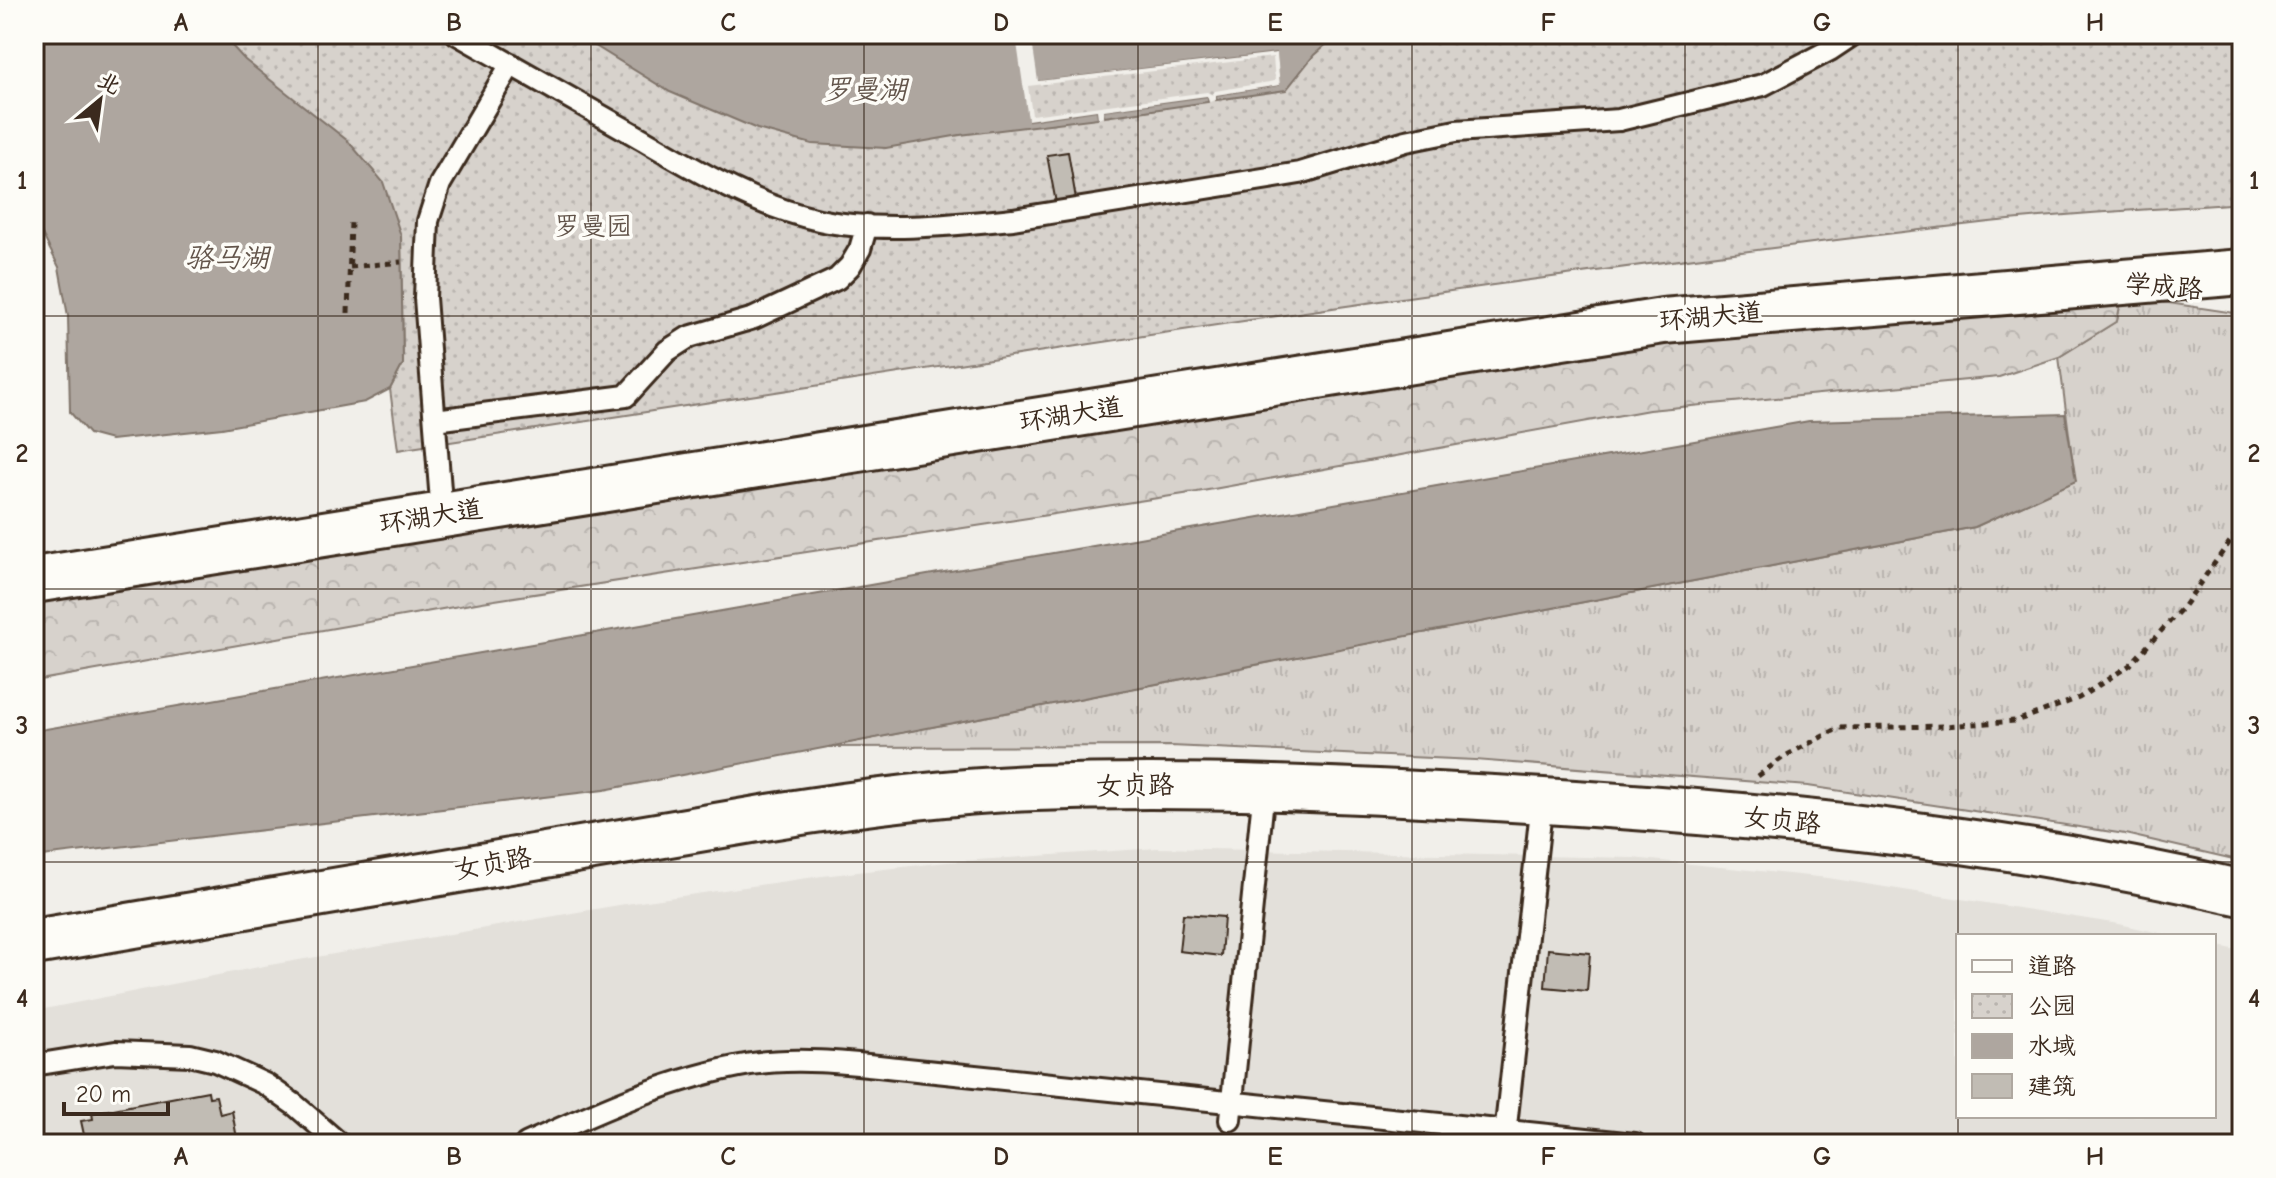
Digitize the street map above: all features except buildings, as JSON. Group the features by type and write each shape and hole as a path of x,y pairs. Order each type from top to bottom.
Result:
{"main road":[{"name":"学成路","path":"2112,284 2242,272"},
{"name":"学成路","path":"2112,284 2242,293"},
{"name":"环湖大道","path":"34,580 1663,321 2112,284"},
{"name":"女贞路","path":"34,942 887,799 1033,788 1264,788 1542,801 1710,813 2050,854 2242,893"}],"lane":[{"path":"457,34 707,176 819,220 867,225 953,224 1013,219 1300,173 1406,141 1456,131 1619,120 1763,85 1854,34"},
{"path":"442,515 425,298 428,221 440,184 511,64"},
{"path":"435,420 626,396 667,351 689,337 754,318 837,279 850,266 860,249 867,225"},
{"path":"1231,1111 1264,788"},
{"path":"1505,1137 1542,801"},
{"path":"34,1065 115,1052 190,1055 215,1061 265,1084 340,1144"},
{"path":"526,1144 636,1096 678,1082 753,1064 845,1063 1231,1111 1505,1137 1635,1144"}],"path":[{"path":"348,313 351,222"},
{"path":"350,267 402,262"},
{"path":"1710,813 1785,756 1839,728 2016,721 2079,698 2130,665 2183,607 2242,525"}],"shaded area":[{"path":"1158,848 1632,858 1828,878 2119,924 2164,934 1956,934 1956,1118 2216,1118 2216,945 2242,951 2242,1144 34,1144 34,1011 264,966 619,905 947,862"}],"green space":[{"name":"罗曼园","path":"221,34 2242,34 2242,203 2005,220 1577,274 1184,330 398,450 390,389 403,364 401,236 292,99 244,60"},
{"path":"2122,296 2242,314 2242,861 2125,834 1808,786 1475,760 1171,746 827,747 1975,527 2075,481 2059,357 2117,321"},
{"path":"2122,296 2117,321 2059,357 1999,377 1649,410 1197,492 482,602 34,681 34,603 372,546 1674,341"}],"water":[{"name":"骆马湖","path":"34,34 221,34 245,60 348,141 383,182 401,236 403,364 390,389 365,402 222,428 111,440 89,434 70,412 68,316 59,267 34,218"},
{"name":"罗曼湖","path":"576,34 1338,34 1314,55 1286,90 1216,100 1216,95 1279,85 1276,53 1024,83 1029,120 1097,110 1098,118 960,135 886,148 812,144 757,129 670,92"},
{"path":"1208,96 1208,102 1104,117 1103,110"},
{"path":"2065,414 2076,481 1975,527 604,790 34,857 34,731 1809,421"}],"pier":[{"path":"984,34 1031,34 1038,81 1277,53 1280,85 1216,95 1216,100 1209,102 1207,96 1104,110 1104,117 1098,118 1097,110 1028,120 1017,43","holes":["1273,57 1275,81 1215,91 1212,95 1207,92 1032,115 1028,86"]}]}
